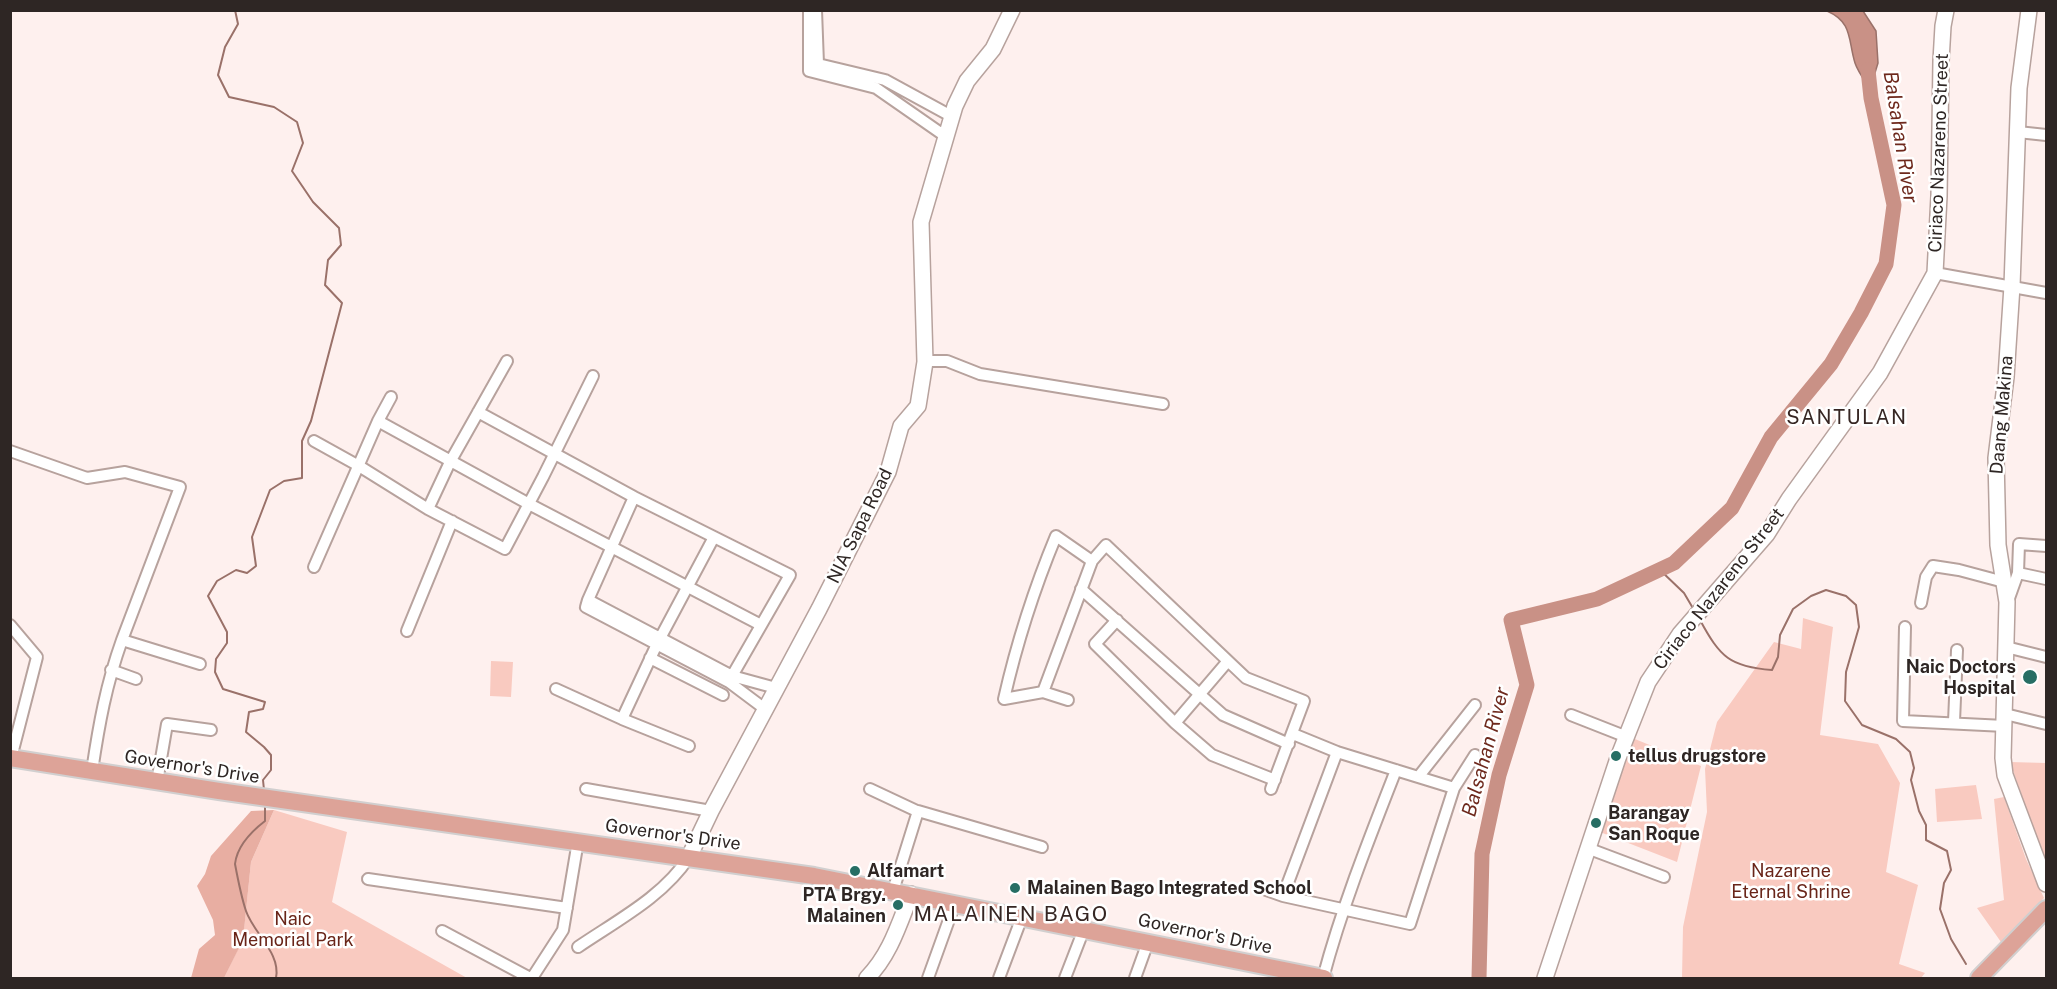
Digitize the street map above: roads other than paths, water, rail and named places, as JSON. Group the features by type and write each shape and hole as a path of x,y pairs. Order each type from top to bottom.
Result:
{"main road":[{"name":"Governor's Drive","path":"11,758 157,782 793,872 1327,975"},
{"path":"1979,978 2046,909"}],"street":[{"path":"808,10 813,67"},
{"path":"813,67 816,10"},
{"name":"NIA Sapa Road","path":"689,857 888,472 901,426 918,406 925,361 921,222 951,116 966,81 993,49 1012,10"},
{"name":"Ciriaco Nazareno Street","path":"1545,978 1587,848 1648,682 1665,655 1696,616 1767,534 1789,499 1868,391 1935,273 1939,196 1941,49 1946,10"},
{"name":"Daang Makina","path":"2029,10 2019,88 2012,286 2006,377 1996,458 1998,545 2007,602 2005,775 2046,884"},
{"path":"813,67 885,80 951,116"},
{"path":"813,67 876,88 945,136"},
{"path":"887,96 893,84"},
{"path":"2018,132 2046,135"},
{"path":"1935,273 2046,293 2046,304"},
{"path":"428,509 450,462 507,361"},
{"path":"925,361 946,361 980,374 1163,404"},
{"path":"314,441 428,509 505,549 593,376"},
{"path":"314,567 378,421 391,397"},
{"path":"478,412 634,497 789,575 731,679"},
{"path":"378,421 450,462 761,625"},
{"path":"10,451 87,478 125,472 180,487 111,670 101,710 92,771"},
{"path":"634,497 586,606 731,679 765,709"},
{"path":"406,630 452,521"},
{"path":"1068,700 1042,692 1004,699 1016,646 1039,577 1056,536 1092,561"},
{"path":"622,719 659,641 714,537"},
{"path":"2007,602 2018,573 2019,544 2046,546"},
{"path":"1042,692 1092,561 1106,545 1246,678 1305,701 1273,785 1212,755 1175,723 1095,644 1117,620"},
{"path":"1921,603 1926,577 1933,566 1959,570 2004,582"},
{"path":"2018,573 2046,579"},
{"path":"1081,589 1223,715 1291,739 1454,788"},
{"path":"10,626 37,657 11,758"},
{"path":"1905,627 1903,721 1954,723 2005,720 2046,724"},
{"path":"122,640 200,664"},
{"path":"2006,647 2046,657"},
{"path":"1954,723 1957,650"},
{"path":"651,658 723,695"},
{"path":"1175,723 1228,660"},
{"path":"111,670 136,679"},
{"path":"731,679 776,688"},
{"path":"556,689 689,746"},
{"path":"1419,776 1475,705"},
{"path":"1571,715 1627,737"},
{"path":"157,782 167,724 211,730"},
{"path":"1283,896 1337,752"},
{"path":"1266,890 1283,896 1410,924 1454,788 1475,755"},
{"path":"1327,975 1333,942 1337,937 1343,908 1396,770"},
{"path":"586,789 711,811"},
{"path":"870,789 920,812 1042,848"},
{"path":"893,891 918,811 920,812"},
{"path":"442,931 531,978 563,930 578,841"},
{"path":"1587,848 1664,877"},
{"path":"578,947 641,905 679,872 689,857"},
{"path":"368,879 567,908"},
{"path":"867,978 874,972 891,945 911,894"},
{"path":"928,978 955,903"},
{"path":"999,978 1022,917"},
{"path":"1065,978 1084,929"},
{"path":"1135,978 1148,942"}],"waterway":[{"path":"235,10 238,24 225,47 218,75 229,97 274,107 297,122 303,143 292,171 313,202 339,228 341,245 328,260 325,285 342,303 311,421 302,441 302,478 284,481 270,490 252,537 256,566 247,573 236,570 217,581 208,596 227,632 227,643 216,659 215,672 223,689 265,702 263,709 249,712 246,732 271,755 271,770 263,780 264,790"},
{"name":"Balsahan River","path":"1479,978 1482,854 1499,775 1527,685 1511,620 1597,599 1674,563 1732,508 1771,437 1831,364 1886,264 1894,205 1871,98 1868,70"},
{"path":"1660,570 1684,593 1694,610"},
{"path":"1700,620 1714,643 1728,658 1746,666 1772,670 1778,657 1780,635 1793,609 1811,596 1826,590 1846,596 1856,605 1859,627 1846,672 1845,701 1862,725 1896,739 1910,752 1914,768 1911,780 1919,811 1926,825 1926,840 1947,851 1951,870 1944,883 1940,909 1951,939 1966,964"},
{"path":"265,804 265,821 250,834 242,845 235,864 246,911 275,960 276,978"}],"place":[{"name":"Naic Doctors Hospital","path":"2030,677"},
{"name":"tellus drugstore","path":"1616,756"},
{"name":"Barangay San Roque","path":"1596,823"},
{"name":"Alfamart","path":"855,871"},
{"name":"Malainen Bago Integrated School","path":"1015,888"},
{"name":"PTA Brgy. Malainen","path":"898,905"}],"district":[{"name":"SANTULAN","path":"1847,418"},
{"name":"MALAINEN BAGO","path":"1011,915"}],"park label":[{"name":"Nazarene Eternal Shrine","path":"1791,881"},
{"name":"Naic Memorial Park","path":"293,929"}]}
